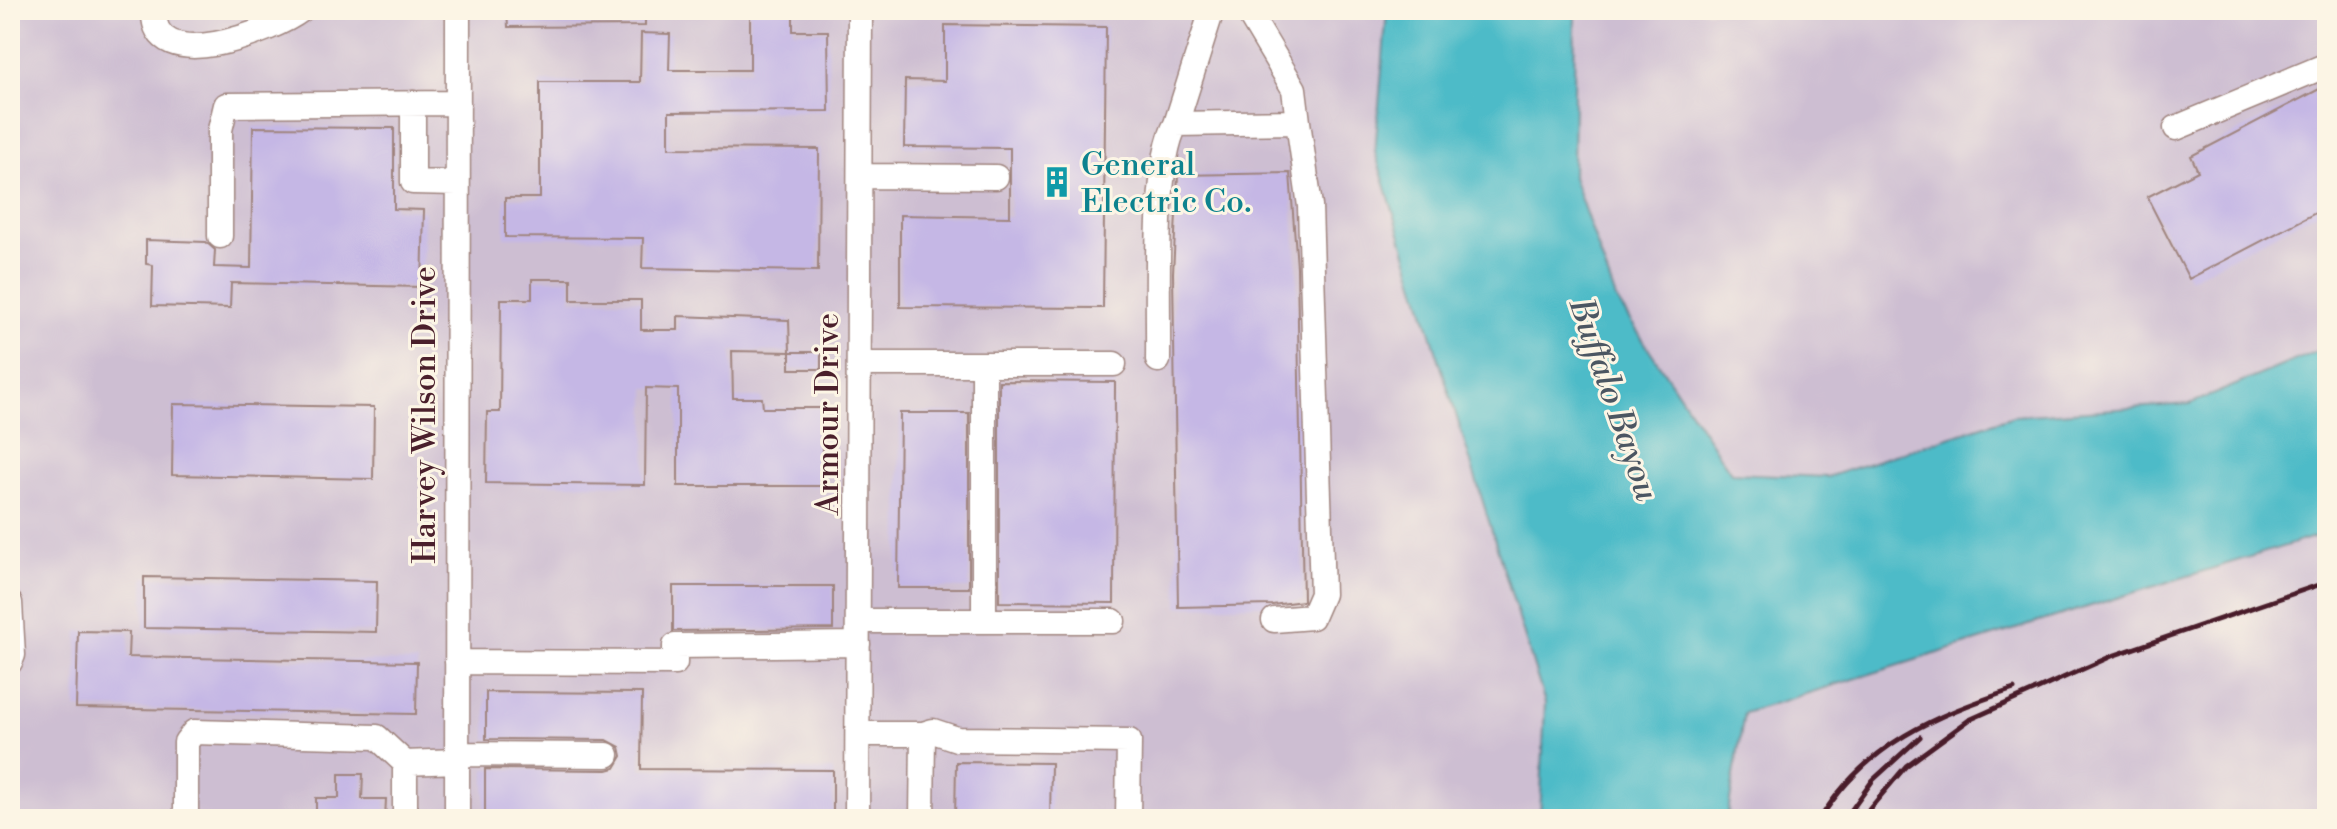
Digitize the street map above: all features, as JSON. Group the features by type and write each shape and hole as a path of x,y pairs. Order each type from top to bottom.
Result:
{"street":[{"path":"154,10 154,20 162,36 184,46 231,42 282,24 301,10"},
{"name":"Harvey Wilson Drive","path":"457,819 458,10"},
{"name":"Armour Drive","path":"857,819 860,10"},
{"path":"1158,360 1162,178 1171,134 1212,10"},
{"path":"1247,10 1294,89 1310,206 1322,594 1312,617 1274,620"},
{"path":"2176,128 2327,65"},
{"path":"413,103 413,182 457,183"},
{"path":"220,236 220,130 226,105 457,103"},
{"path":"1176,124 1298,122"},
{"path":"861,176 996,177"},
{"path":"859,364 1114,364"},
{"path":"984,364 984,621"},
{"path":"10,603 13,655 10,662"},
{"path":"457,662 675,663 675,646 984,621 1113,621"},
{"path":"858,734 923,734 933,731 957,739 1129,741 1128,819"},
{"path":"186,819 186,742 194,732 377,737 405,763 405,819"},
{"path":"922,819 923,734"},
{"path":"405,763 457,758 607,755"}],"shaded area":[{"path":"10,10 1387,10 1375,152 1545,704 1540,819 10,819"},
{"path":"1575,10 2327,10 2327,347 2190,404 2013,416 1827,477 1731,474 1616,299 1573,177"},
{"path":"2327,533 2327,819 1727,819 1744,713"}],"water":[{"name":"Buffalo Bayou","path":"1387,10 1575,10 1573,177 1616,299 1731,473 1827,477 2013,416 2190,404 2327,347 2327,533 1744,713 1727,819 1540,819 1545,703 1375,152"}],"building":[{"path":"507,10 645,10 645,26 508,27"},
{"path":"750,10 793,10 793,31 828,31 829,111 669,112 669,148 819,149 818,271 642,268 643,238 505,237 505,198 540,198 540,82 640,82 641,33 670,34 669,70 750,70"},
{"name":"General Electric Co.","path":"945,25 1106,27 1103,308 900,307 900,215 1010,217 1010,148 904,147 905,80 945,81"},
{"path":"2327,85 2327,207 2189,279 2147,197 2198,171 2191,156"},
{"path":"253,127 394,128 394,209 424,210 422,287 231,283 230,308 152,306 153,265 146,264 146,240 206,242 215,250 214,267 251,268"},
{"path":"1290,173 1297,267 1303,601 1272,605 1178,607 1173,273 1178,175"},
{"path":"532,279 571,279 571,300 641,300 641,330 678,330 678,316 789,320 790,352 732,351 733,398 762,398 763,408 823,408 823,486 678,486 678,389 646,388 645,485 486,483 487,412 500,412 501,299 532,299"},
{"path":"790,352 821,352 821,369 790,369"},
{"path":"999,381 1115,382 1114,603 999,602"},
{"path":"173,404 374,407 373,479 172,475"},
{"path":"900,413 969,413 969,588 898,588"},
{"path":"144,577 377,581 376,632 144,628"},
{"path":"673,586 833,586 833,629 673,631"},
{"path":"78,631 129,632 128,657 417,662 416,714 76,708"},
{"path":"486,692 642,693 641,769 833,770 833,819 485,819 485,769 607,770 615,768 622,756 620,747 607,740 486,739"},
{"path":"956,762 1051,763 1050,819 955,819"},
{"path":"339,774 363,774 362,799 386,799 385,819 316,819 316,798 339,798"}],"railway":[{"path":"1861,819 1906,766 1969,720 2112,656 2327,582"},
{"path":"1820,819 1859,770 1881,752 1930,722 2014,689"},
{"path":"1845,819 1873,780 1920,737"}],"place":[{"name":"General Electric Co.","path":"1057,182"}]}
